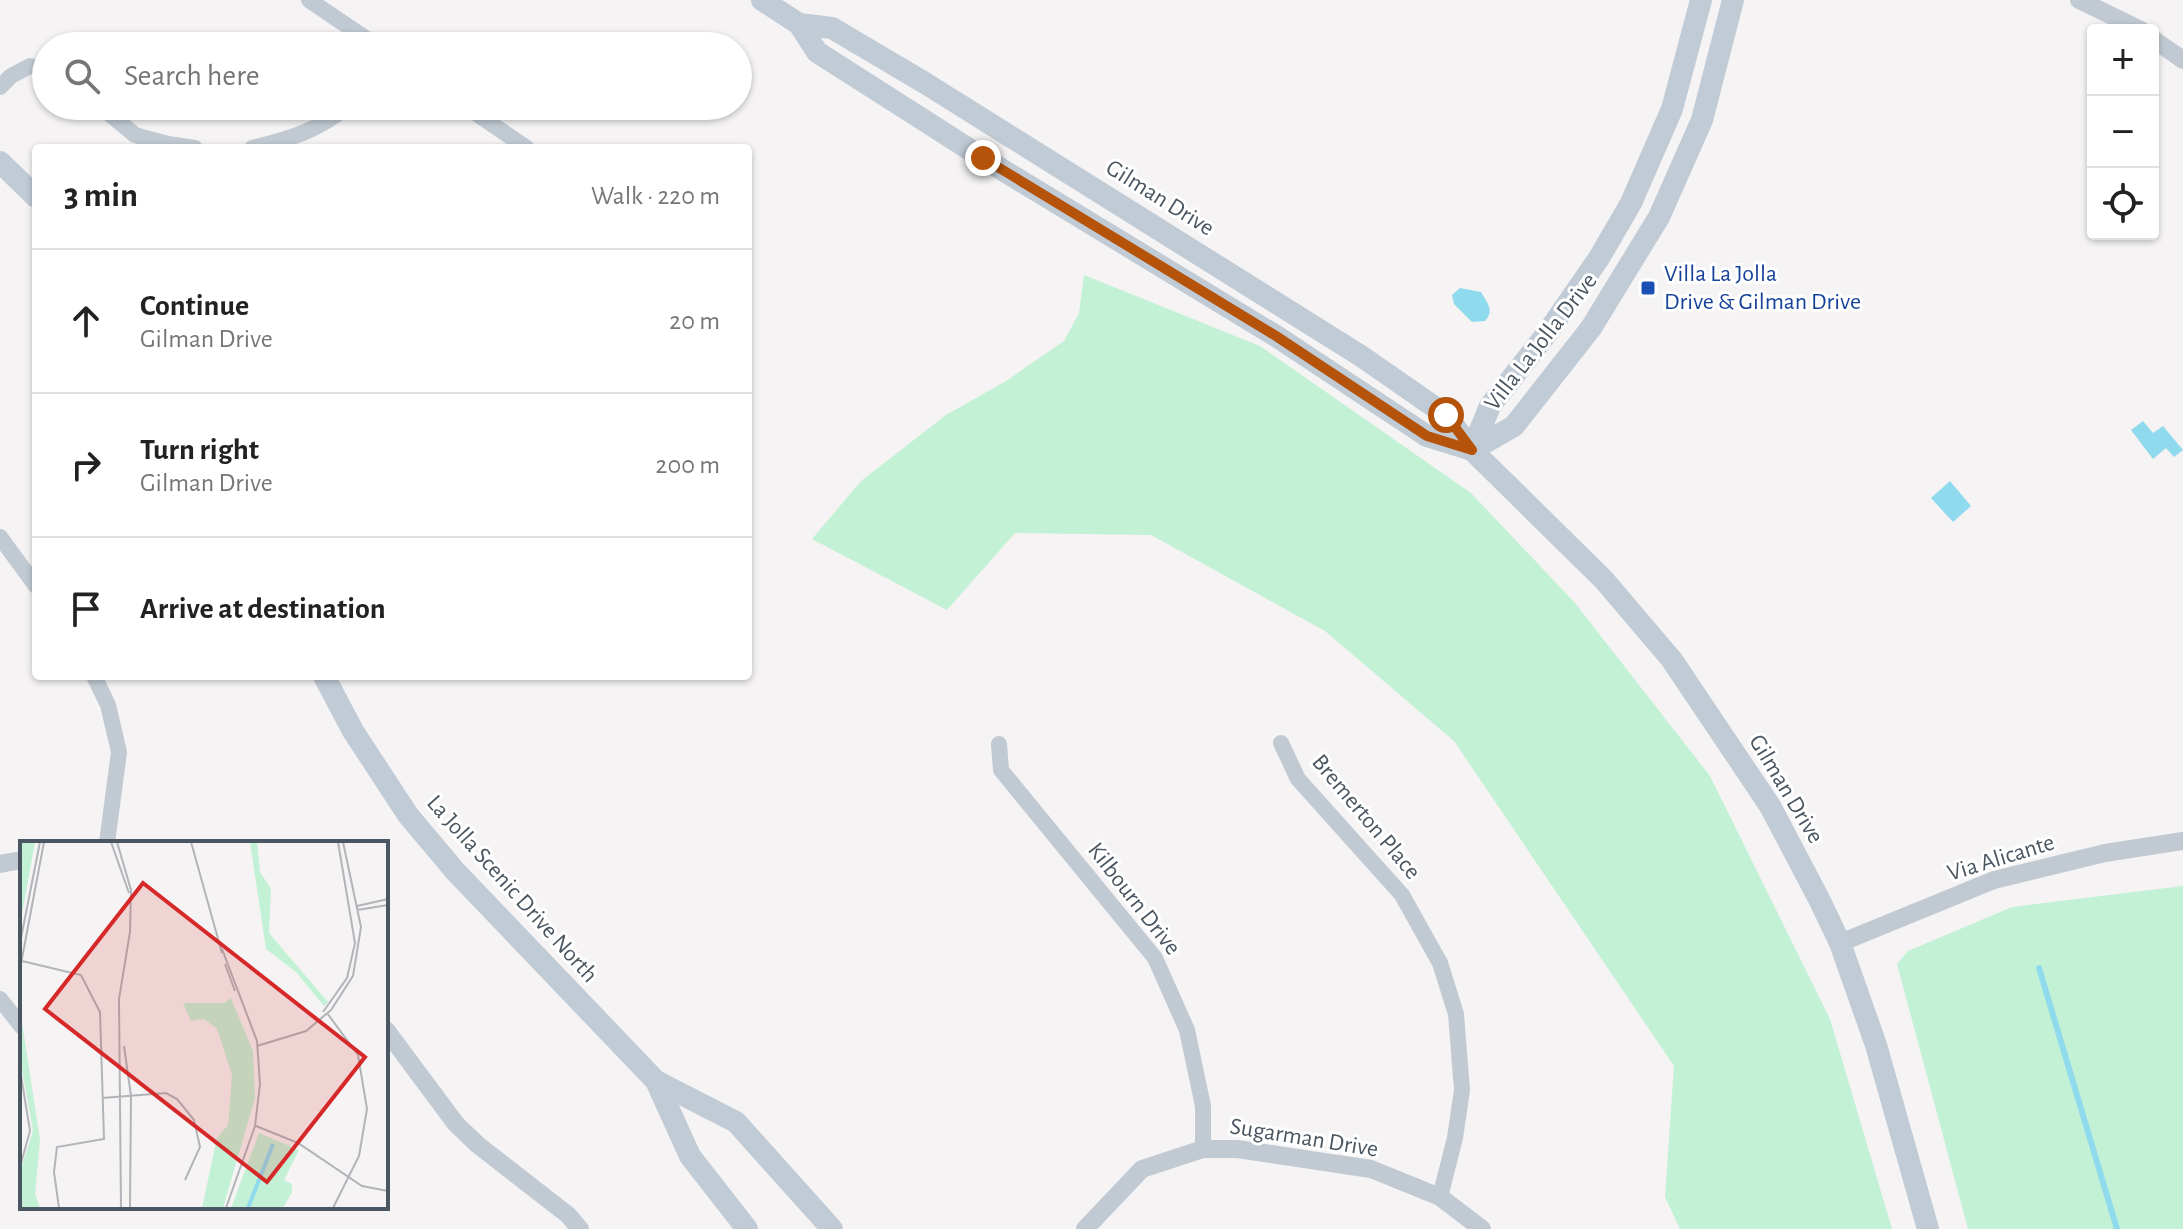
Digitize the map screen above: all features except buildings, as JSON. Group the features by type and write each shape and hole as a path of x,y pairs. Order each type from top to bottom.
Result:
{"main road":[{"name":"Gilman Drive","path":"762,0 799,24 817,52 983,158 1276,336 1427,436 1472,450"},
{"name":"Villa La Jolla Drive","path":"1472,450 1490,406 1548,332 1599,258 1631,203 1672,109 1701,0"},
{"name":"Villa La Jolla Drive","path":"1472,450 1514,426 1591,328 1659,217 1702,120 1733,0"},
{"name":"Gilman Drive","path":"799,24 832,28 1361,356 1446,415 1472,450 1604,580 1672,660 1770,806 1840,943 1876,1045 1928,1229"},
{"path":"0,162 32,193"},
{"name":"La Jolla Scenic Drive North","path":"326,680 353,731 408,815 455,871 656,1081 736,1122 832,1229"},
{"name":"La Jolla Scenic Drive North","path":"656,1081 690,1156 747,1229"}],"street":[{"path":"309,0 356,32"},
{"path":"2079,0 2129,24"},
{"path":"2159,43 2183,60"},
{"path":"0,87 11,76 32,66"},
{"path":"117,120 135,135 168,144"},
{"path":"268,144 296,137 330,120"},
{"path":"486,120 521,144"},
{"path":"0,537 32,581"},
{"path":"96,680 108,705 119,752 107,841"},
{"name":"Bremerton Place","path":"1281,743 1298,779 1402,895 1440,963 1456,1014 1462,1090 1455,1138 1440,1197"},
{"name":"Kilbourn Drive","path":"999,744 1001,770 1155,958 1187,1030 1203,1106 1203,1149"},
{"name":"Via Alicante","path":"1840,943 1994,880 2105,853 2183,841"},
{"path":"0,864 20,860"},
{"path":"0,999 20,1024"},
{"path":"388,1033 456,1124 478,1145 568,1215 580,1229"},
{"name":"Sugarman Drive","path":"1085,1229 1142,1169 1203,1149 1237,1149 1371,1169 1440,1197 1482,1229"}],"green space":[{"path":"1084,275 1260,346 1471,493 1575,603 1710,776 1830,1019 1892,1229 1680,1229 1665,1197 1674,1066 1454,741 1325,631 1151,535 1015,533 947,610 812,539 861,481 946,415 1006,381 1064,341 1079,313"},
{"path":"2183,886 2183,1229 1968,1229 1897,964 1908,951 2012,907"}],"water":[{"path":"1460,288 1481,292 1490,310 1485,321 1472,322 1454,304 1452,295"},
{"path":"2143,421 2153,433 2163,426 2183,450 2174,457 2166,448 2153,459 2131,430"},
{"path":"1950,481 1971,506 1953,522 1931,498"}],"waterway":[{"path":"2039,968 2117,1229"}],"place":[{"name":"Villa La Jolla Drive & Gilman Drive","path":"1648,288"}],"route":[{"path":"983,158 1276,336 1427,436 1472,450 1446,415"}]}
